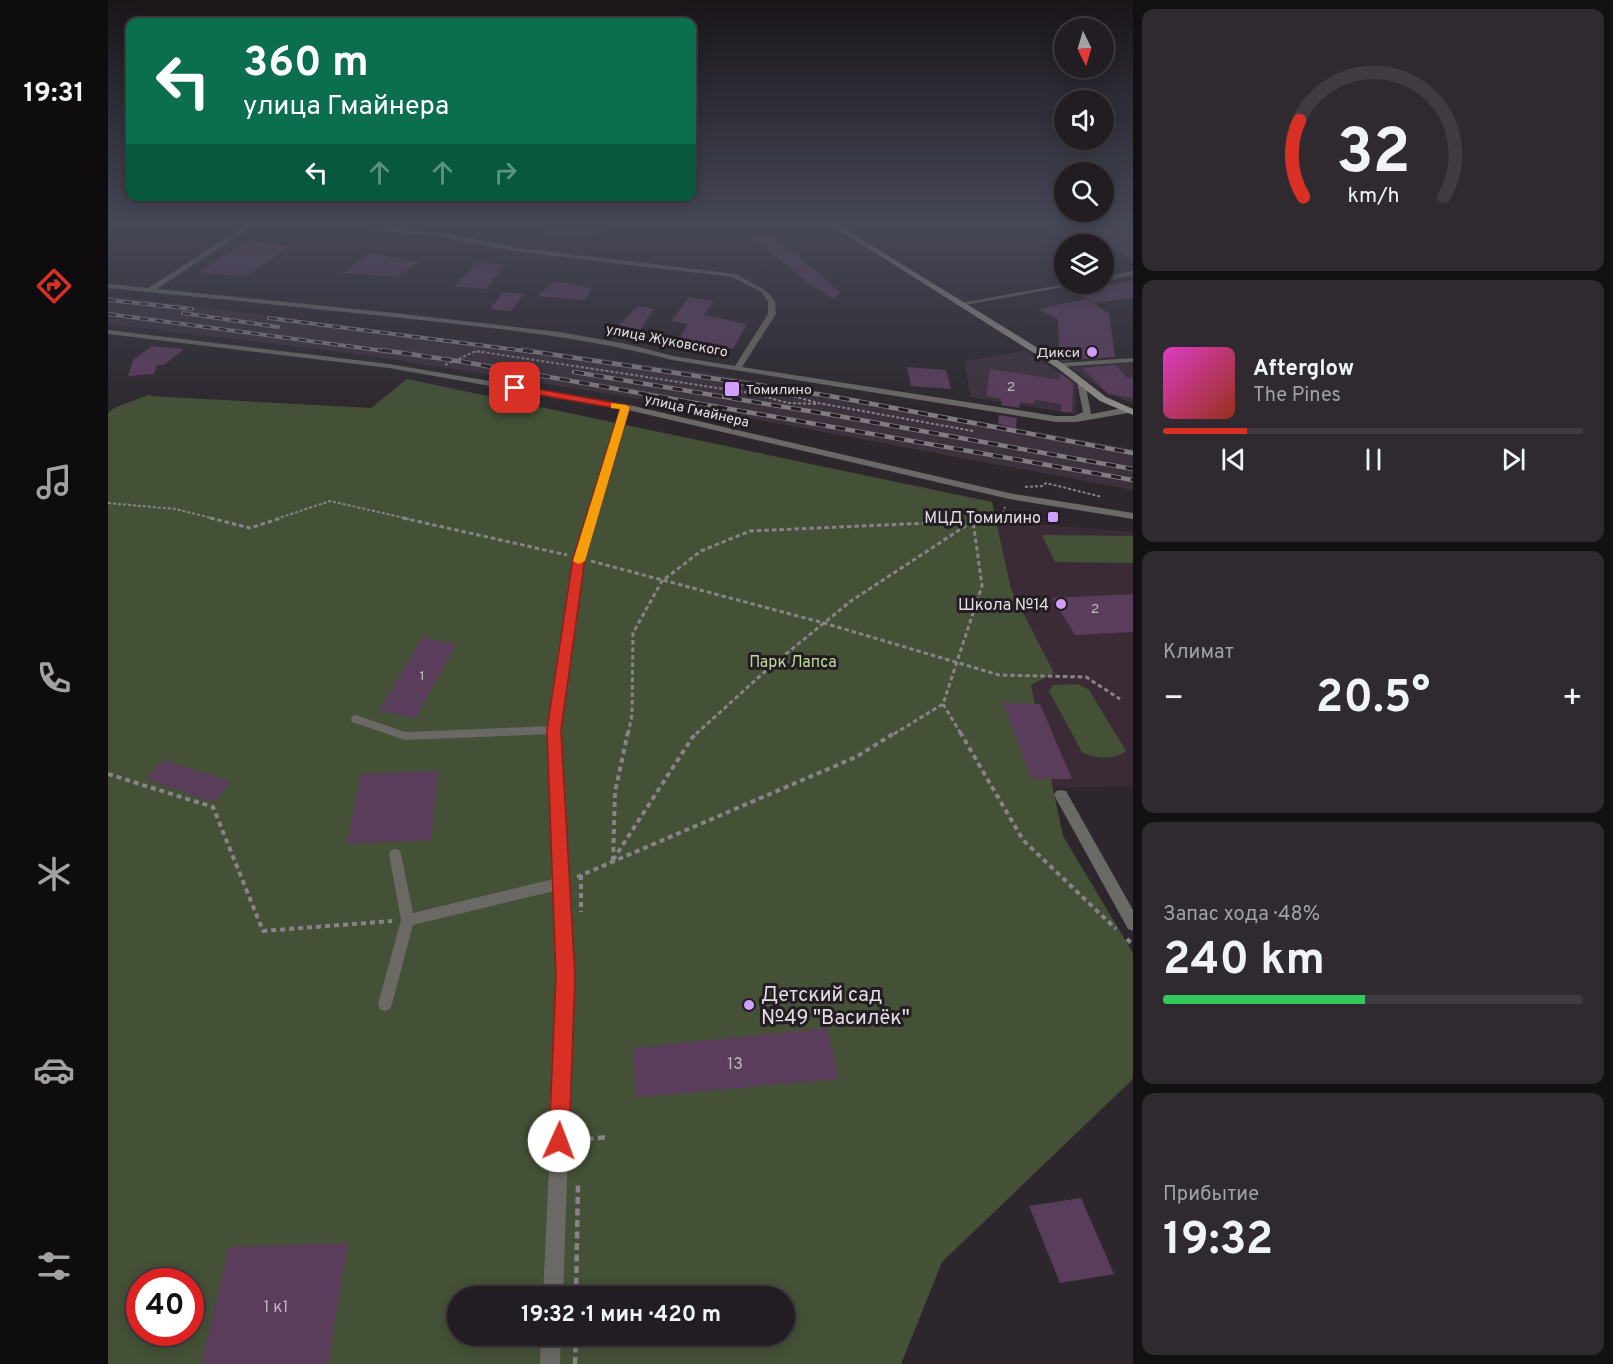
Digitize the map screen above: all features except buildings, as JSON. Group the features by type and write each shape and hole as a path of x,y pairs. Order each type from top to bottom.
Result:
{"main road":[{"path":"929,285 1059,364 1103,399 1130,411"}],"street":[{"path":"150,290 158,285"},
{"path":"737,368 772,314 771,301 763,291 751,285"},
{"name":"улица Жуковского","path":"108,286 414,316 573,336 631,345 672,358 1056,419 1076,419 1130,411"},
{"path":"960,304 1054,288"},
{"name":"улица Гмайнера","path":"108,332 389,366 626,407 1009,496 1133,516"},
{"path":"1076,419 1087,413 1082,382"},
{"path":"553,1286 566,977 554,730 579,558 626,407"},
{"path":"1061,795 1133,924"},
{"path":"550,1364 551,1346"}],"lane":[{"path":"1059,364 1133,360"},
{"path":"356,719 405,736 554,730"},
{"path":"385,1004 408,920 395,854"},
{"path":"408,920 562,883"}],"path":[{"path":"427,372 476,351 757,394 776,393 808,398 818,403 973,431"},
{"path":"757,394 775,401 804,406 818,403"},
{"path":"612,861 615,792 632,715 633,633 662,581 701,551 750,531 1001,518 1009,496 1028,485 1043,486 1046,483 1102,497"},
{"path":"108,503 177,509 250,528 330,501 579,558 824,623 999,675 1086,678 1120,699"},
{"path":"612,861 692,738 771,666 851,601 973,521"},
{"path":"562,883 856,757 943,704 982,586 973,521"},
{"path":"943,704 1023,840 1118,930"},
{"path":"108,774 213,807 263,931 408,920"},
{"path":"1125,938 1133,945"},
{"path":"575,1364 576,1346"}],"shaded area":[{"path":"108,295 710,373 1133,449 1133,490 684,406 365,355 108,324"},
{"path":"1026,351 1075,383 1076,414 970,397 965,361"},
{"path":"1133,363 1133,404 1106,392 1070,367"},
{"name":"Школа №14","path":"1002,521 1133,532 1133,786 1036,788 979,528"}],"green space":[{"name":"Парк Лапса","path":"407,379 992,502 1011,589 1054,673 1031,685 1063,836 1133,953 1133,1079 942,1262 901,1364 108,1364 108,413 114,408 151,394 150,396 371,408"},
{"path":"1042,535 1133,536 1133,563 1055,562"},
{"path":"1078,684 1089,690 1126,751 1104,758 1082,752 1049,691 1053,685"}],"railway":[{"path":"108,300 192,309"},
{"path":"183,313 278,327"},
{"path":"108,314 392,352"},
{"path":"269,318 533,352"},
{"path":"382,350 464,362 1133,480"},
{"path":"523,350 830,396 1133,453"},
{"path":"574,372 827,414 1133,469"}],"slow traffic":[{"path":"579,561 626,407 615,406"}],"place":[{"name":"Дикси","path":"1092,352"},
{"name":"Томилино","path":"732,389"},
{"name":"МЦД Томилино","path":"1053,517"},
{"name":"Школа №14","path":"1061,604"},
{"name":"Детский сад №49 \"Василёк\"","path":"749,1005"}],"route":[{"path":"515,388 626,407 579,558 554,730 566,977 559,1141"}]}
